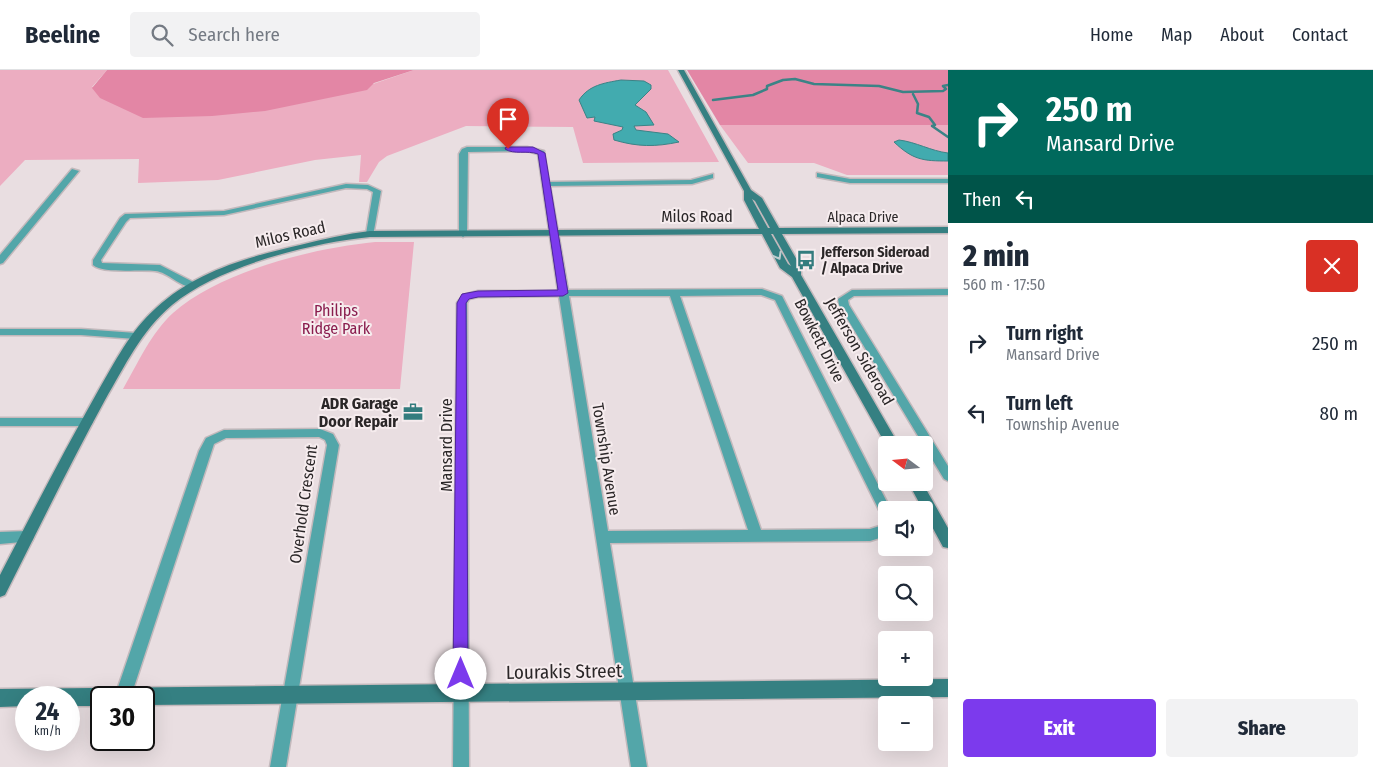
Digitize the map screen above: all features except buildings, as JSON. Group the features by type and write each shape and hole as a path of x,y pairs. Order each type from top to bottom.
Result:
{"street":[{"name":"Jefferson Sideroad","path":"681,70 748,191 759,200 796,267 796,274"},
{"name":"Township Avenue","path":"463,234 465,151 470,149 518,149 541,153 639,767"},
{"path":"0,261 75,171"},
{"path":"820,175 850,181 948,181"},
{"path":"546,184 692,182 710,176"},
{"path":"192,285 160,268 102,266 97,265 97,260 123,220 128,216 224,213 346,186 368,187 377,191 370,234"},
{"name":"Jefferson Sideroad","path":"748,191 748,200 784,266 796,274 889,436"},
{"name":"Alpaca Drive","path":"765,232 948,230"},
{"name":"Milos Road","path":"0,590 86,422 136,336 160,310 192,285 218,271 253,259 326,241 370,234 765,232"},
{"name":"Bowkett Drive","path":"563,293 762,292 779,298 880,501"},
{"path":"948,292 852,293 843,299 844,305 948,476"},
{"name":"Mansard Drive","path":"461,693 462,303 466,296 478,294 563,293"},
{"path":"674,293 757,536"},
{"path":"0,332 81,332 136,336"},
{"path":"0,422 86,422"},
{"name":"Overhold Crescent","path":"126,686 205,451 210,441 224,434 320,433 329,437 333,445 290,696"},
{"path":"920,491 948,542"},
{"path":"602,537 870,535 878,532"},
{"path":"0,538 27,537"},
{"name":"Lourakis Street","path":"155,696 948,688"},
{"path":"461,693 461,767"},
{"path":"278,767 290,696"},
{"name":"Lourakis Street","path":"0,698 90,697"}],"green space":[{"path":"0,70 107,70 92,87 373,84 414,70 668,70 719,162 583,163 573,127 466,126 387,156 379,162 367,182 359,182 361,155 315,160 218,180 138,183 139,159 25,160 0,186"},
{"path":"720,125 948,125 948,175 847,175 814,163 748,163"},
{"name":"Philips Ridge Park","path":"375,242 414,242 400,389 123,389 158,330 173,313 193,298 216,285 269,264 324,250"}],"shaded area":[{"path":"107,70 414,70 374,83 367,90 265,111 212,116 143,118 100,98 92,88"},
{"path":"687,70 948,70 948,125 720,125"}],"water":[{"path":"621,80 644,81 651,85 651,89 635,105 646,112 654,125 634,126 636,130 668,134 679,142 646,146 614,140 613,134 622,130 623,127 594,121 595,117 587,118 579,100 583,95 597,86"},
{"path":"899,140 948,153 948,161 925,160 913,156 894,142"}],"waterway":[{"path":"713,100 753,95 767,89 767,86 783,80 795,79 814,84 879,86 903,92 943,91 946,89 943,86 948,85"},
{"path":"913,94 918,104 917,113 929,117 935,125 932,126 948,137"}],"place":[{"name":"Jefferson Sideroad / Alpaca Drive","path":"806,260"},
{"name":"ADR Garage Door Repair","path":"413,412"}],"route":[{"path":"461,674 463,299 466,296 478,294 563,293 541,153 527,149 508,149"}]}
